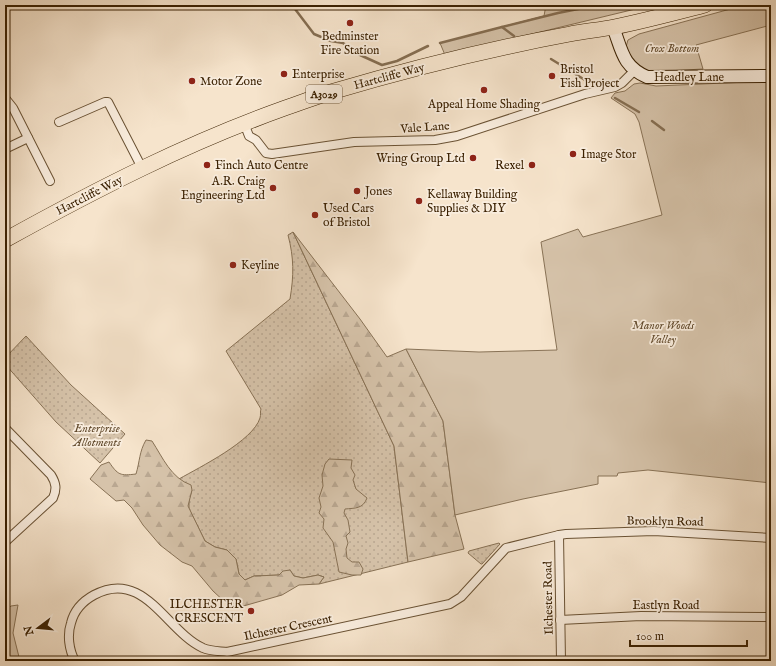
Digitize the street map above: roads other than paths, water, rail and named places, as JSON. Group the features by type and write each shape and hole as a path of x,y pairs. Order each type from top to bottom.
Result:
{"highway":[{"name":"Hartcliffe Way","path":"5,240 142,168 201,141 244,123 329,92 438,63 570,34 613,27 704,5"}],"street":[{"path":"613,27 624,59 634,70"},
{"name":"Headley Lane","path":"634,70 647,77 654,78 771,76"},
{"name":"Vale Lane","path":"244,123 249,136 256,140 266,153 272,154 354,142 435,140 457,136 578,96 616,87 622,83 634,70"},
{"path":"5,98 13,108 50,180"},
{"path":"59,122 108,102 142,168"},
{"path":"5,149 28,138"},
{"path":"5,428 51,475 56,486 56,492 53,498 5,542"},
{"name":"Brooklyn Road","path":"559,535 654,531 771,538"},
{"name":"Ilchester Road","path":"559,535 561,661"},
{"name":"Ilchester Crescent","path":"75,661 71,652 69,641 71,622 79,608 87,599 103,591 119,589 136,593 155,606 197,644 211,651 231,651 450,604 461,597 506,548 559,535"},
{"name":"Eastlyn Road","path":"560,620 641,616 771,617"}],"waterway":[{"path":"290,5 295,9 314,34 331,41 343,43 360,55 382,65 397,61 428,46"},
{"path":"502,27 598,5"},
{"path":"440,43 502,27 514,36"},
{"path":"551,59 585,80"},
{"path":"615,98 639,112"},
{"path":"652,121 664,130"}],"place":[{"name":"Bedminster Fire Station","path":"350,23"},
{"name":"Enterprise","path":"284,74"},
{"name":"Bristol Fish Project","path":"552,76"},
{"name":"Motor Zone","path":"192,81"},
{"name":"Appeal Home Shading","path":"484,90"},
{"name":"Image Stor","path":"573,154"},
{"name":"Wring Group Ltd","path":"473,158"},
{"name":"Finch Auto Centre","path":"207,165"},
{"name":"Rexel","path":"532,165"},
{"name":"A.R. Craig Engineering Ltd","path":"273,188"},
{"name":"Jones","path":"357,191"},
{"name":"Kellaway Building Supplies & DIY","path":"419,201"},
{"name":"Used Cars of Bristol","path":"315,215"},
{"name":"Keyline","path":"233,265"},
{"name":"ILCHESTER CRESCENT","path":"251,611"}],"park label":[{"name":"Crox Bottom","path":"672,48"},
{"name":"Manor Woods Valley","path":"663,332"},
{"name":"Enterprise Allotments","path":"97,435"}]}
